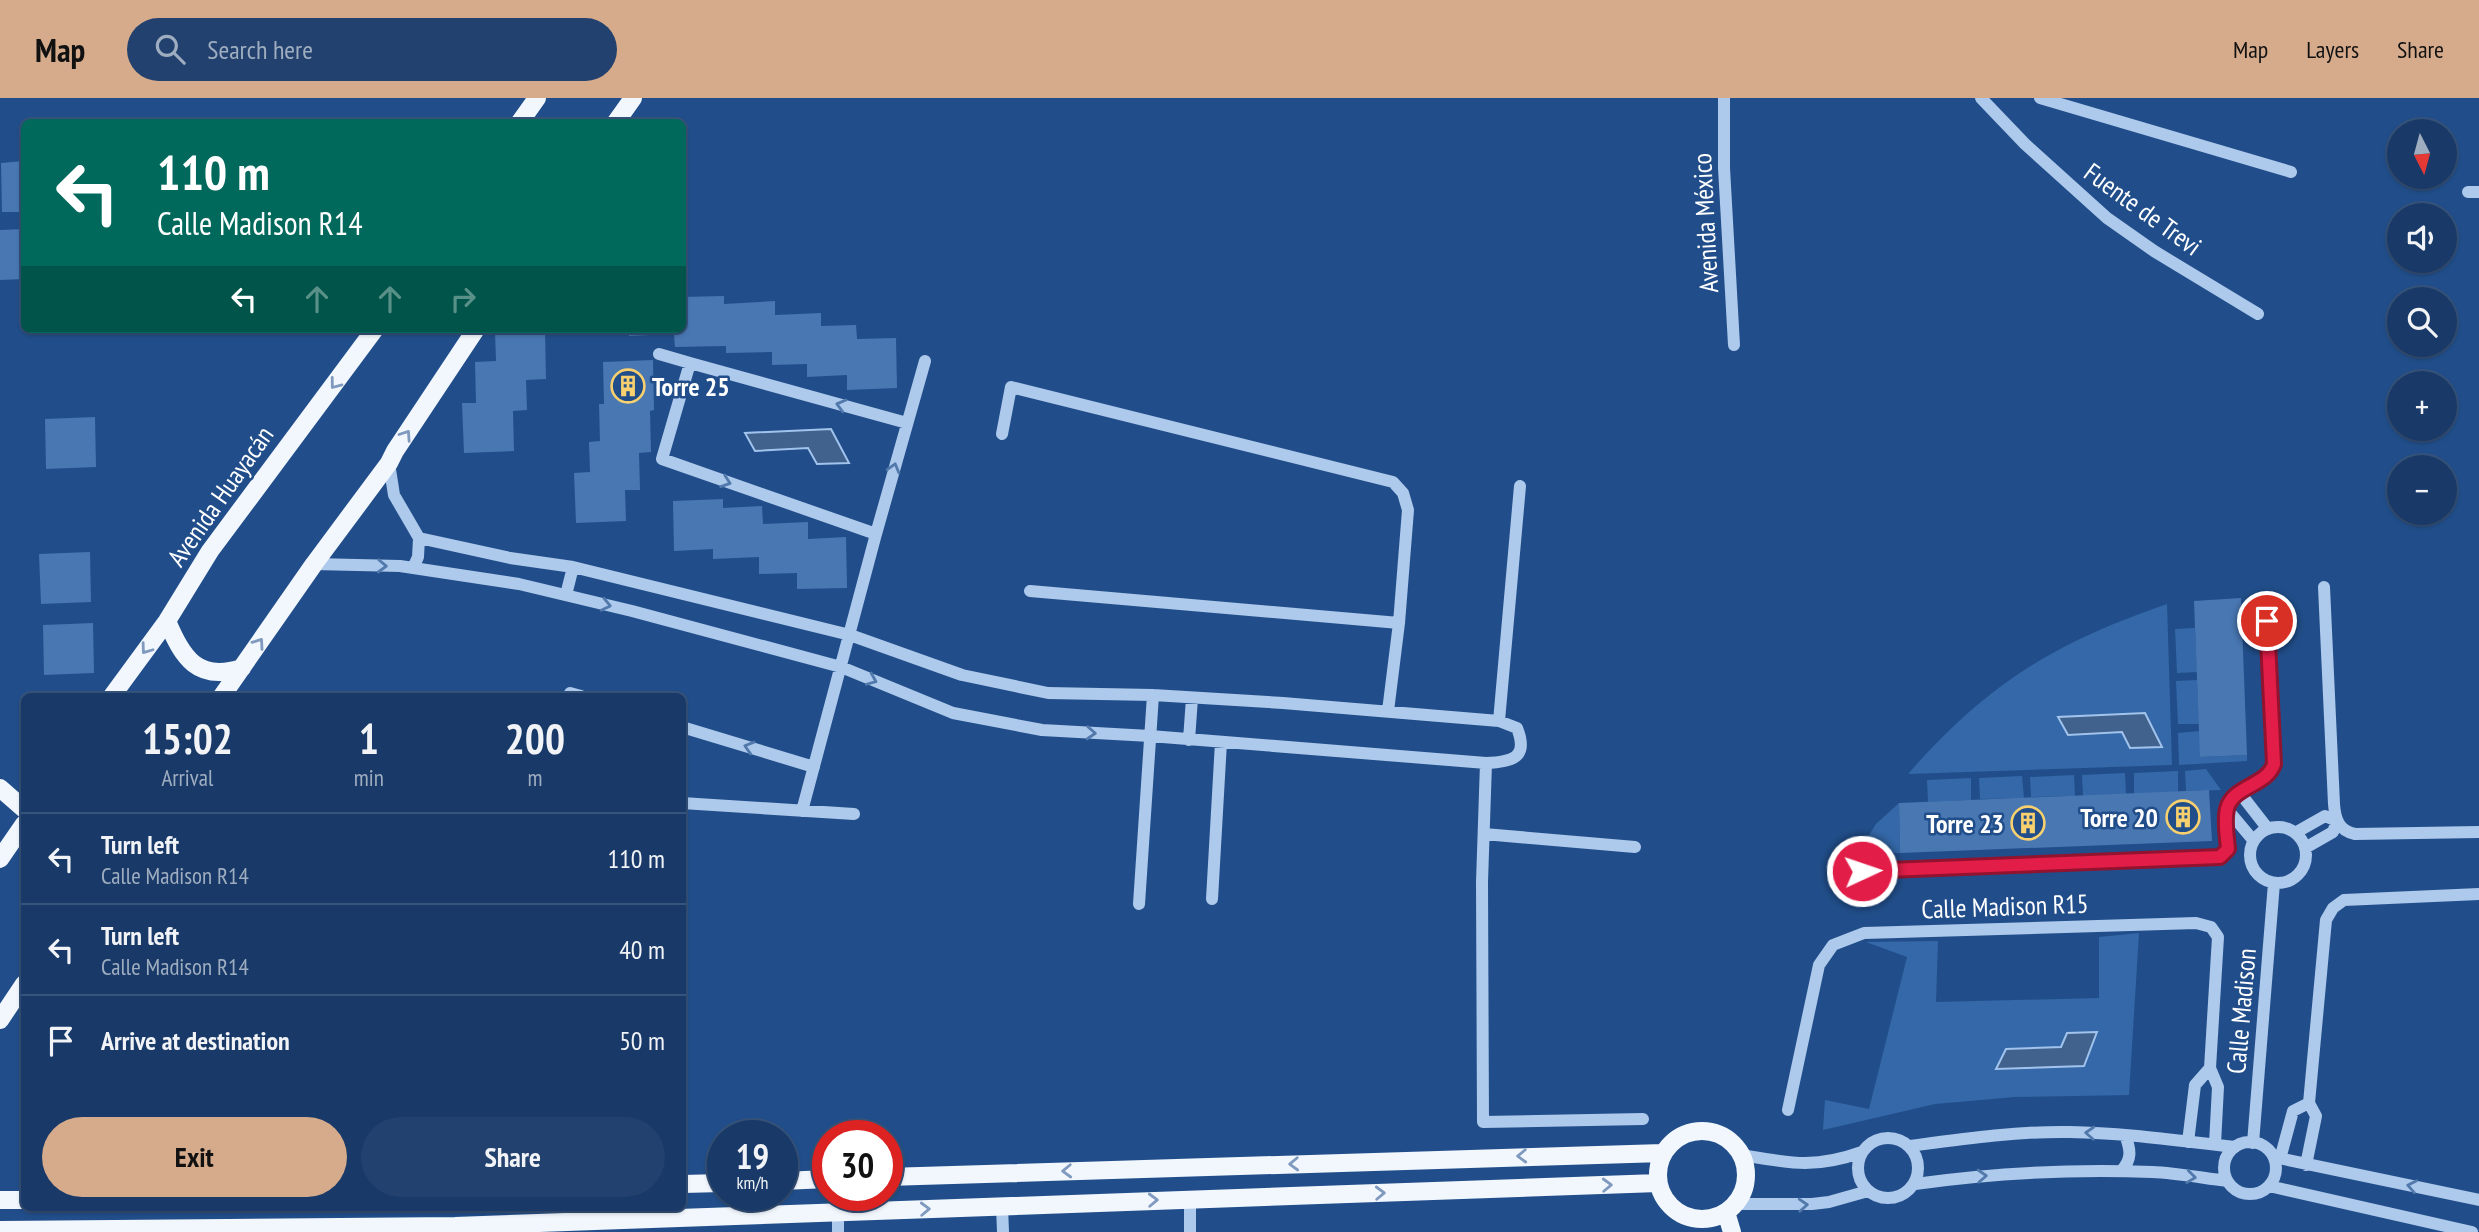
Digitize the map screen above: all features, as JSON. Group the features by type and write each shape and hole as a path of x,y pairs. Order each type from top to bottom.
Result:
{"main road":[{"path":"522,119 537,98"},
{"path":"618,119 633,98"},
{"name":"Avenida Huayacán","path":"114,693 167,621 210,551 372,333"},
{"path":"224,693 314,564 389,463 473,333"},
{"path":"167,621 178,647 187,659 196,665 213,673 228,673 242,668"},
{"path":"0,788 21,806"},
{"path":"0,859 21,828"},
{"path":"0,1020 21,988"},
{"path":"1703,1131 1723,1136 1731,1141 1742,1155 1746,1167 1743,1193 1731,1208 1713,1218 1684,1216 1667,1202 1658,1183 1657,1172 1664,1153 1681,1136 1703,1131"},
{"path":"903,1177 1664,1153"},
{"path":"686,1184 707,1183"},
{"path":"0,1230 645,1225 763,1214 1658,1183"},
{"path":"0,1200 21,1199"},
{"path":"1731,1208 1732,1232"}],"street":[{"name":"Avenida México","path":"1724,98 1724,168 1734,345"},
{"name":"Fuente de Trevi","path":"1981,98 2025,144 2107,218 2154,251 2258,314"},
{"path":"2040,98 2291,172"},
{"path":"659,354 907,423"},
{"path":"802,811 925,361"},
{"path":"690,363 662,459 876,534"},
{"path":"1002,434 1011,387 1393,482 1403,493 1408,510 1399,623 1388,711"},
{"path":"389,463 394,495 419,538 418,557 413,568"},
{"path":"1499,721 1520,486"},
{"path":"314,564 413,568 519,584 841,667 953,713 1042,730 1150,736 1486,764 1515,759 1521,750 1517,728 1499,721 1153,695 1048,693 962,675 850,635 573,567 510,558 419,538"},
{"path":"566,595 573,567"},
{"path":"2324,587 2337,821 2343,829 2355,834 2479,832"},
{"path":"1030,592 1399,623"},
{"path":"1862,871 2220,857 2228,849 2227,809 2232,800 2267,777 2274,764 2265,601"},
{"path":"1139,904 1153,695"},
{"path":"1189,740 1192,698"},
{"path":"686,728 814,767"},
{"path":"1212,899 1221,742"},
{"path":"1486,764 1481,964 1483,1122 1643,1119"},
{"path":"2239,793 2268,829"},
{"path":"686,803 854,814"},
{"path":"2227,809 2253,840"},
{"path":"2295,833 2325,816 2337,821"},
{"path":"2305,848 2333,832 2337,821"},
{"path":"2277,827 2295,833 2305,848 2306,857 2299,874 2283,883 2265,881 2252,868 2249,858 2253,840 2260,833 2277,827"},
{"path":"1484,834 1635,847"},
{"name":"Calle Madison","path":"2253,1143 2274,883"},
{"path":"2306,1165 2316,1116 2309,1103 2326,920 2333,908 2344,900 2479,894"},
{"name":"Calle Madison R15","path":"1788,1110 1819,965 1833,944 1864,933 2196,923 2211,928 2218,937 2210,1068"},
{"name":"Calle Madison","path":"2188,1142 2195,1085 2210,1068 2218,1087 2215,1144"},
{"path":"2309,1103 2293,1111 2277,1158 2275,1177 2269,1186 2262,1192 2252,1194 2233,1188 2227,1181 2225,1163 2235,1147 2243,1143 2253,1143 2269,1150 2277,1158 2479,1200"},
{"path":"1910,1146 1970,1138 2068,1132 2125,1135 2235,1147"},
{"path":"2121,1171 2128,1164 2130,1154 2125,1135"},
{"path":"1742,1155 1806,1164 1829,1162 1862,1152 1871,1142 1885,1138 1898,1139 1910,1146 1919,1164 1919,1175 1915,1184 1905,1194 1893,1198 1880,1197 1868,1191 1861,1183 1858,1173 1862,1152"},
{"path":"1915,1184 1969,1176 2070,1171 2155,1172 2227,1181"},
{"path":"2269,1186 2472,1232"},
{"path":"1731,1208 1812,1205 1868,1191"},
{"path":"1190,1199 1190,1232"},
{"path":"1002,1206 1003,1232"},
{"path":"838,1212 838,1232"}],"shaded area":[{"path":"831,429 849,463 817,464 808,448 755,451 745,433"},
{"path":"2167,604 2172,765 1908,774 1966,715 2025,670 2090,634"},
{"path":"2195,628 2197,672 2177,673 2175,629"},
{"path":"2197,680 2199,724 2178,724 2176,681"},
{"path":"2145,713 2162,747 2130,748 2122,732 2068,735 2058,717"},
{"path":"2200,731 2201,757 2247,755 2247,761 2179,765 2178,733"},
{"path":"2206,769 2221,790 2186,791 2185,771"},
{"path":"2178,771 2178,792 2134,794 2134,773"},
{"path":"2125,773 2126,794 2083,796 2082,775"},
{"path":"2074,775 2075,796 2031,797 2030,777"},
{"path":"2022,776 2024,798 1980,799 1979,778"},
{"path":"1971,778 1971,800 1928,802 1927,780"},
{"path":"1899,803 1900,853 1857,854 1876,824"},
{"path":"2139,933 2129,1095 2015,1097 1935,1104 1823,1130 1825,1100 1869,1109 1907,957 1866,942 1938,941 1936,1002 2099,998 2099,937","holes":["2097,1032 2084,1066 2062,1047 2067,1033"]},
{"path":"2097,1032 2084,1066 1996,1069 2006,1049 2061,1047 2067,1033"}],"building":[{"path":"21,161 21,212 2,212 1,163"},
{"path":"21,229 21,279 0,280 0,230"},
{"path":"724,296 724,304 775,301 775,315 821,313 821,326 856,325 857,339 896,338 897,388 847,390 847,375 807,377 807,364 772,365 772,352 726,353 726,346 675,347 674,334 629,336 629,333 686,333 686,297"},
{"path":"495,333 545,333 546,379 526,380 527,410 513,411 514,451 464,453 462,403 476,403 475,362 496,361"},
{"path":"653,360 651,452 639,453 640,490 625,490 626,521 576,523 574,473 590,472 589,442 600,441 599,404 604,404 603,362"},
{"path":"95,417 96,467 46,469 45,419"},
{"path":"723,499 723,508 762,506 763,524 808,522 808,539 846,537 847,588 797,589 797,573 759,574 759,557 713,559 713,549 674,551 673,501"},
{"path":"90,552 91,602 41,604 39,554"},
{"path":"2241,598 2247,755 2200,757 2194,601"},
{"path":"93,623 94,673 44,675 43,625"},
{"path":"2209,790 2212,841 1900,853 1899,803"}],"place":[{"name":"Torre 25","path":"628,386"},
{"name":"Torre 20","path":"2183,817"},
{"name":"Torre 23","path":"2028,823"}],"route":[{"path":"1862,871 2220,857 2228,849 2227,809 2232,800 2267,777 2274,764 2267,621"}]}
